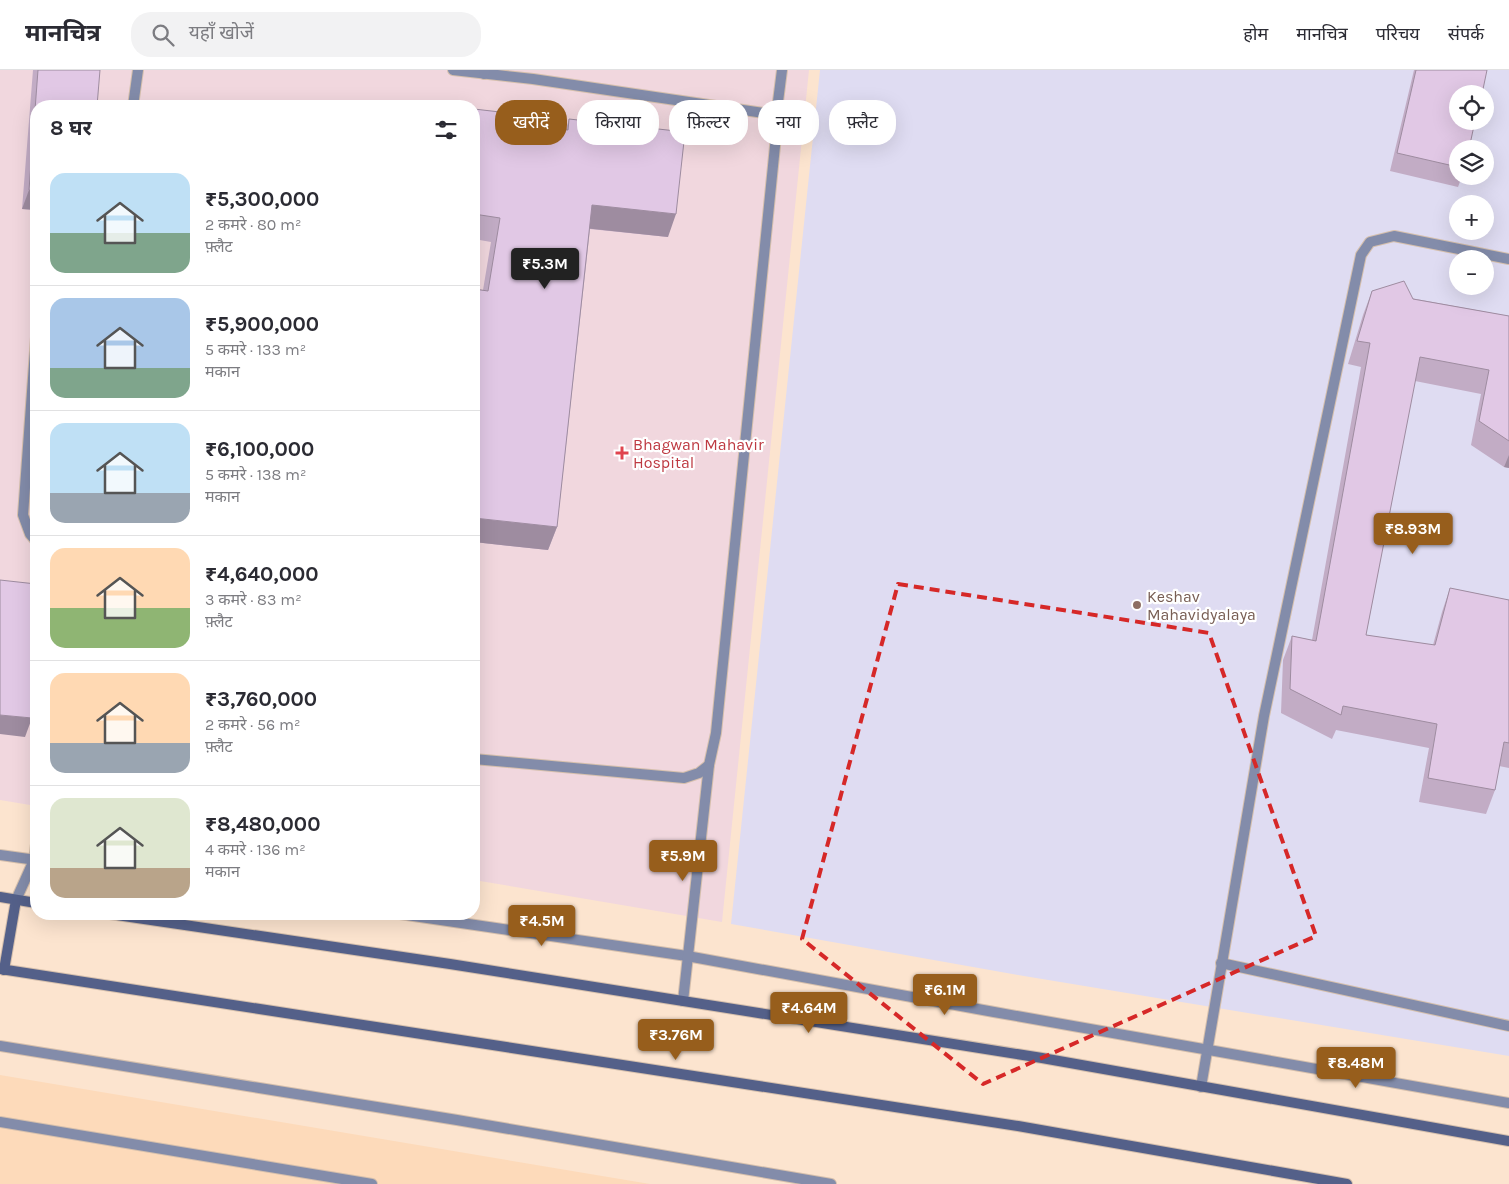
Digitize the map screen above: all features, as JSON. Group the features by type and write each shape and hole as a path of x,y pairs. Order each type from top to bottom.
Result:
{"main road":[{"path":"0,897 30,902"},
{"path":"16,900 2,969 1018,1126 1347,1184"},
{"path":"151,920 441,962 1032,1057 1509,1141"}],"street":[{"path":"134,100 138,70"},
{"path":"453,70 485,72 758,112"},
{"path":"778,100 782,70"},
{"path":"682,1001 709,766 716,733 775,145"},
{"path":"1201,1087 1264,716 1361,255 1370,242 1394,236 1509,259"},
{"path":"30,419 23,515 30,534"},
{"path":"480,760 684,778 699,773 709,766"},
{"path":"0,855 30,859"},
{"path":"16,900 30,871"},
{"path":"441,920 688,956 1509,1103"},
{"path":"1221,963 1509,1026"},
{"path":"0,1046 448,1118 831,1184"},
{"path":"0,1122 372,1184"}],"highlighted area":[{"path":"898,584 1209,633 1316,936 983,1084 802,939"}],"shaded area":[{"name":"Bhagwan Mahavir Hospital","path":"0,70 809,70 806,100 758,100 758,145 801,145 722,922 480,881 480,100 30,100 30,805 0,800"},
{"name":"Keshav Mahavidyalaya","path":"820,70 1509,70 1509,1056 1018,975 731,924 812,145 819,145 819,100 817,100"},
{"path":"0,1075 650,1184 0,1184"}],"building":[{"path":"38,70 100,70 98,100 36,100"},
{"path":"1416,70 1487,70 1484,85 1449,85 1449,130 1473,130 1471,140 1449,140 1449,165 1397,153"},
{"path":"480,110 495,111 495,145 567,145 569,119 577,120 577,145 659,145 659,129 669,130 669,145 684,145 676,214 592,205 557,527 480,519 480,290 488,291 500,218 480,215"},
{"path":"1404,281 1413,299 1509,316 1509,441 1479,421 1489,370 1420,357 1366,635 1435,645 1450,588 1509,600 1509,743 1504,742 1495,790 1428,778 1437,724 1343,706 1341,715 1290,689 1292,636 1316,641 1370,343 1357,341 1372,291"},
{"path":"0,580 30,583 30,718 0,715"}],"place":[{"name":"Bhagwan Mahavir Hospital","path":"622,453"},
{"name":"Keshav Mahavidyalaya","path":"1137,605"}]}
